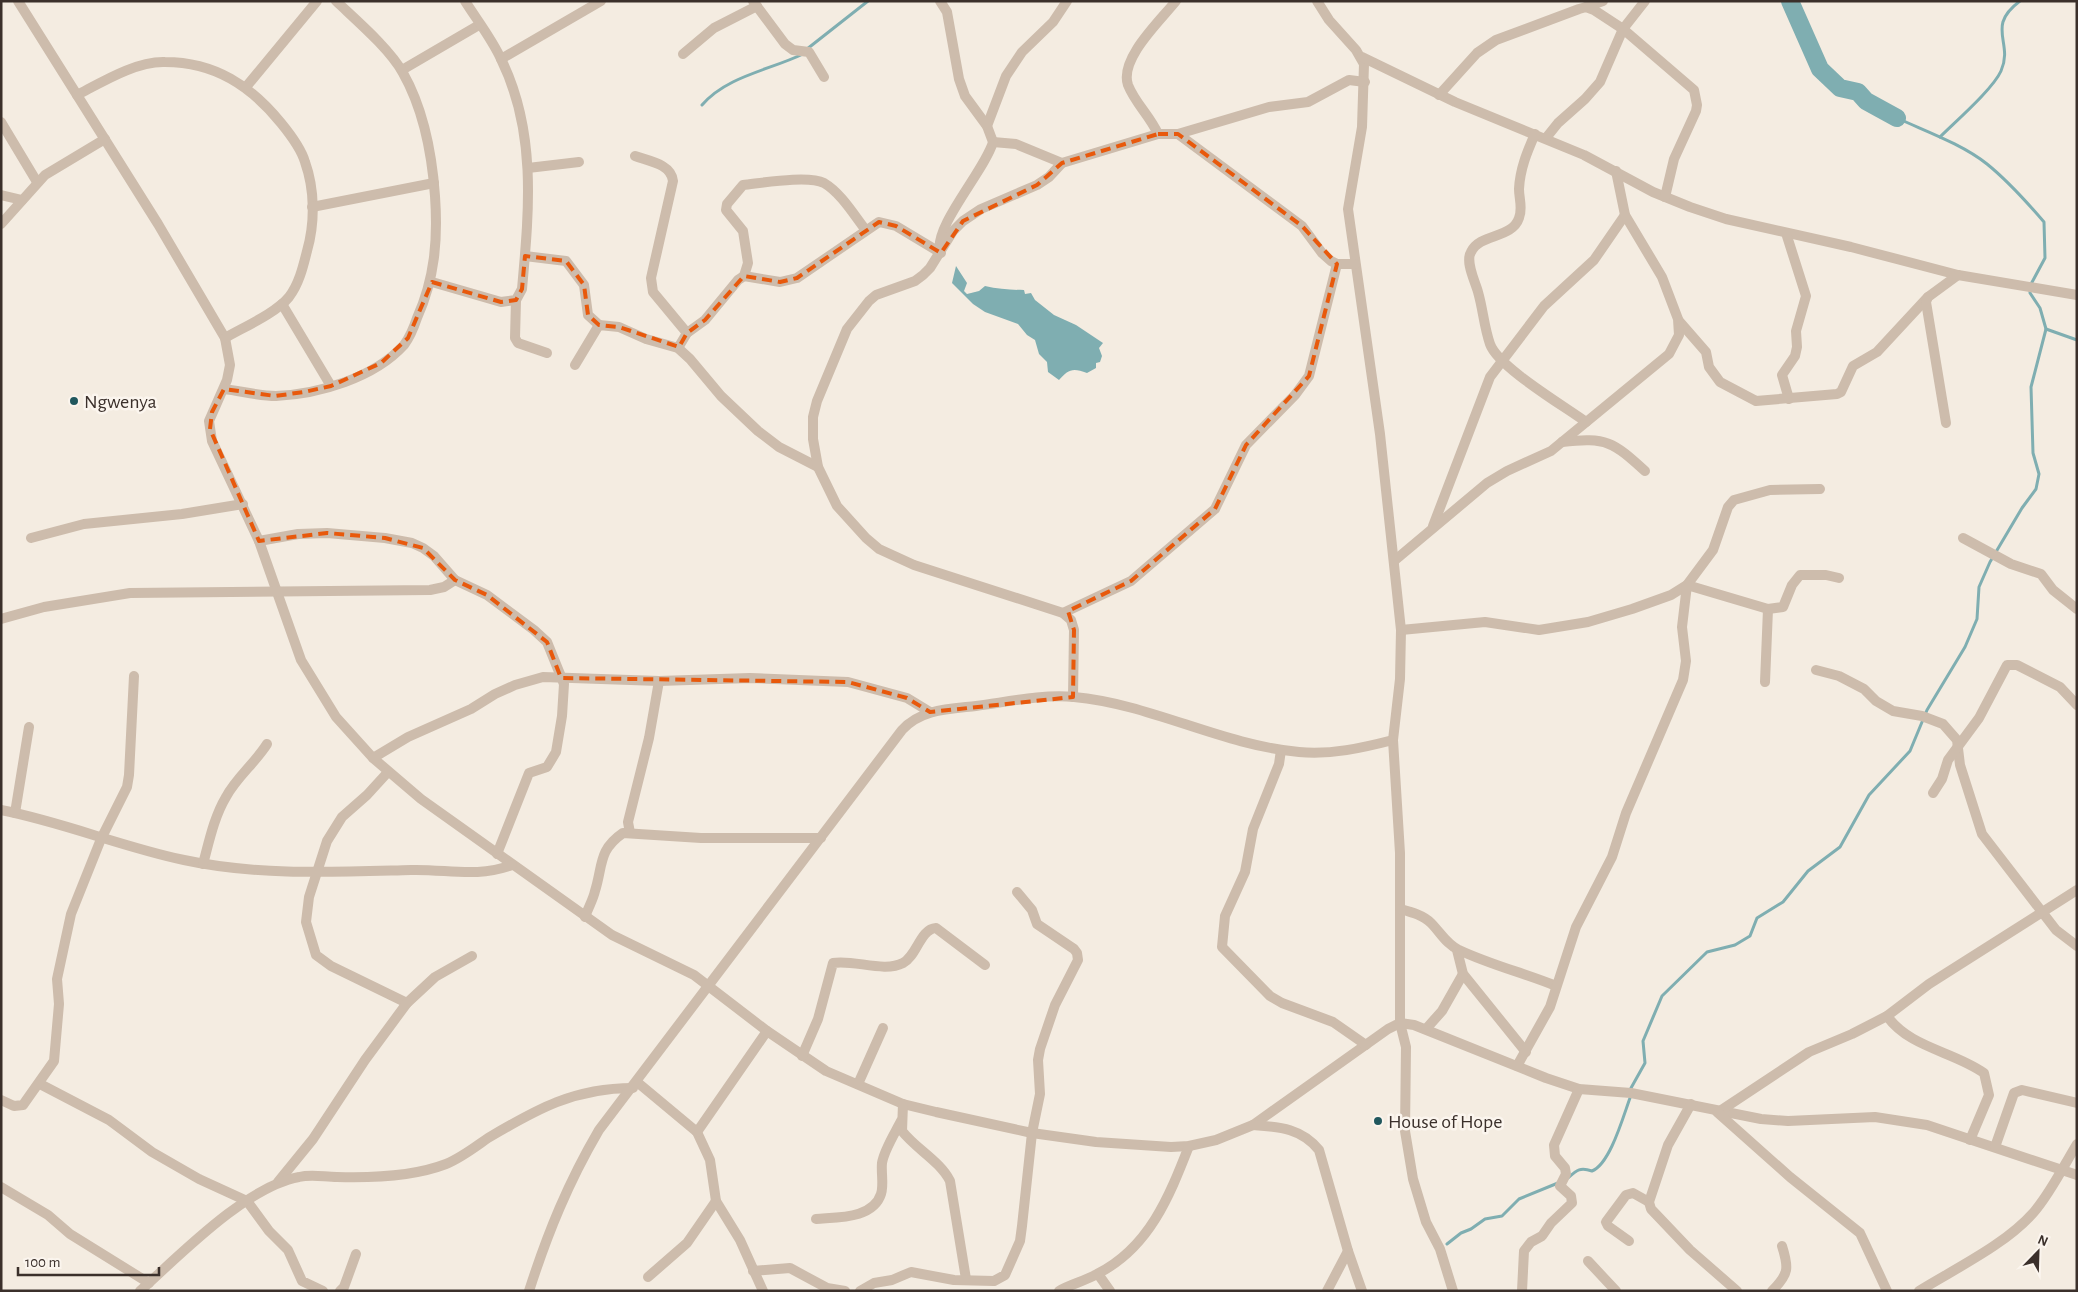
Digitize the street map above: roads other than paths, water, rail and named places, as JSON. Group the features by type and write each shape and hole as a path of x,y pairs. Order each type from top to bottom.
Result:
{"street":[{"path":"18,1 105,139 225,338 230,365 224,389 212,412 210,429 219,457 259,540 291,636 312,681 336,717 388,772 421,799 497,854 612,935 694,975 767,1031 826,1071 903,1104 1032,1132 1096,1142 1171,1148 1216,1140 1253,1125 1400,1023 1426,1029 1579,1089 1631,1093 1761,1119 1788,1121 1875,1117 1927,1126 2077,1175"},
{"path":"246,88 317,1"},
{"path":"224,389 275,396 331,386 364,373 381,363 403,345 415,323 432,282 436,251 434,183 426,134 416,98 402,70 336,1"},
{"path":"465,1 501,60 520,114 528,168 529,206 522,288 516,300 515,338 518,342 547,353"},
{"path":"501,60 601,1"},
{"path":"940,1 947,12 959,79 970,104 987,126 993,142 984,165 964,194 940,238 940,253"},
{"path":"987,126 1006,76 1022,52 1054,22 1067,1"},
{"path":"1158,134 1151,119 1135,97 1128,83 1126,68 1133,55 1176,1"},
{"path":"1317,1 1329,20 1362,57 1439,95 1546,138 1616,171 1665,197 1726,219 1851,247 1958,275 2077,295"},
{"path":"1439,95 1477,53 1496,40 1535,24 1603,1"},
{"path":"1546,138 1558,123 1585,99 1600,82 1623,29 1645,1"},
{"path":"683,54 714,28 755,4 784,44 793,50 806,52 824,77"},
{"path":"1586,7 1594,10 1623,29 1658,61 1691,86 1697,99 1696,111 1674,159 1665,197"},
{"path":"402,70 480,25"},
{"path":"1362,57 1365,82 1362,127 1348,209 1380,434 1401,630 1398,706 1392,740 1400,854 1400,1023 1406,1047 1405,1131 1413,1179 1426,1222 1440,1249 1453,1291"},
{"path":"77,95 131,69 163,62 190,64 221,74 246,88 267,106 288,132 305,160 312,207 312,234 301,275 294,289 282,304 225,338"},
{"path":"1073,697 1074,630 1071,620 1063,612 914,564 879,549 866,538 837,506 818,467 813,438 813,417 817,401 847,330 869,301 876,295 915,280 930,268 953,231 962,221 981,209 1037,185 1049,177 1062,163 1158,134 1178,134 1269,107 1308,102 1349,80 1365,82"},
{"path":"1,122 37,182"},
{"path":"1178,134 1302,226 1322,253 1337,264 1355,264"},
{"path":"1536,134 1522,166 1520,188 1522,207 1518,222 1502,234 1482,241 1469,254 1469,261 1480,297 1490,345 1502,362 1586,422"},
{"path":"1,224 45,175 105,139"},
{"path":"993,142 1016,144 1062,163"},
{"path":"635,156 668,169 672,175 673,181 651,278 653,292 687,333"},
{"path":"528,168 579,162"},
{"path":"1394,561 1433,526 1487,483 1507,471 1551,451 1669,354 1679,335 1678,319 1662,277 1625,215 1616,171"},
{"path":"678,348 687,333 705,320 738,280 744,276 748,262 743,231 726,210 727,204 743,185 788,180 822,182 846,205 865,230"},
{"path":"312,207 434,183"},
{"path":"1,195 22,200"},
{"path":"1433,526 1490,377 1544,306 1594,260 1625,215"},
{"path":"744,276 780,282 797,278 879,222 887,222 940,253"},
{"path":"1786,233 1806,296 1796,331 1797,347 1795,356 1782,375 1789,399"},
{"path":"525,256 566,261 584,285 588,315 599,326 619,327 646,339 678,348 690,359 721,396 758,432 779,447 818,467"},
{"path":"1063,612 1131,581 1214,509 1246,445 1296,395 1309,376 1337,264"},
{"path":"1678,319 1706,352 1709,367 1720,382 1756,401 1837,394 1841,392 1853,366 1877,352 1928,297 1958,275"},
{"path":"432,282 501,302 516,300"},
{"path":"1928,297 1926,302 1946,423"},
{"path":"282,304 331,386"},
{"path":"575,365 599,326"},
{"path":"1562,442 1583,440 1606,441 1623,451 1645,471"},
{"path":"1401,630 1485,622 1539,630 1588,622 1632,610 1670,595 1687,585 1713,550 1728,508 1734,500 1770,490 1820,489"},
{"path":"31,538 84,524 182,514 243,504"},
{"path":"259,540 312,533 385,538 423,548 455,580 487,595 547,642 564,684 562,716 556,752 547,767 529,772 497,854"},
{"path":"1963,538 1993,555 2040,574 2052,590 2077,609"},
{"path":"1687,585 1768,609 1782,607 1792,585 1800,575 1826,575 1839,578"},
{"path":"1,619 44,607 130,593 430,590 444,587 455,580"},
{"path":"1517,1066 1550,1006 1576,927 1612,857 1626,813 1683,680 1686,661 1682,627 1687,585"},
{"path":"1765,682 1768,609"},
{"path":"1933,793 1942,779 1948,760 1979,718 2006,665 2018,665 2060,687 2077,705"},
{"path":"1816,670 1839,676 1864,689 1876,701 1894,711 1925,717 1943,724 1956,740 1960,765 1982,834 2056,930 2077,946"},
{"path":"1,1100 14,1106 23,1105 49,1070 56,1052 59,1004 57,979 66,936 77,898 101,839 126,787 129,775 134,676"},
{"path":"373,758 408,737 471,709 515,685 543,677 659,681 750,678 848,682 907,698 930,712"},
{"path":"630,833 628,822 659,681"},
{"path":"529,1291 549,1228 578,1165 599,1130 710,986 902,730 915,718 930,712 1046,698 1073,697 1144,711 1218,735 1281,750 1337,752 1392,740"},
{"path":"15,813 29,727"},
{"path":"203,864 216,818 226,796 258,759 267,744"},
{"path":"1281,750 1280,764 1253,829 1245,872 1225,916 1222,947 1270,996 1282,1003 1333,1022 1366,1045"},
{"path":"388,772 367,795 342,817 327,841 306,911 306,922 316,955 331,966 407,1003"},
{"path":"1,810 101,839 203,864 277,871 436,869 484,873 512,864"},
{"path":"585,917 595,891 604,853 616,838 623,834 701,838 821,838"},
{"path":"1717,1111 1809,1052 1852,1034 1886,1016 1929,984 2077,890"},
{"path":"860,1291 874,1283 892,1280 911,1272 954,1280 994,1281 1005,1275 1014,1255 1022,1226 1032,1132 1040,1094 1038,1060 1040,1049 1055,1005 1078,960 1078,953 1069,945 1036,924 1032,910 1017,892"},
{"path":"1400,909 1430,922 1457,950 1498,967 1528,974 1556,986"},
{"path":"802,1056 818,1019 833,963 863,966 901,964 912,957 928,931 936,928 985,964"},
{"path":"1457,950 1463,974 1526,1052"},
{"path":"278,1182 313,1138 365,1060 407,1003 435,977 472,956"},
{"path":"1426,1029 1442,1011 1463,974"},
{"path":"1886,1016 1902,1033 1946,1055 1969,1063 1984,1073 1990,1095 1970,1140"},
{"path":"858,1084 883,1028"},
{"path":"697,1132 767,1031"},
{"path":"40,1084 109,1120 152,1152 199,1179 247,1201 269,1231 288,1250 302,1281 323,1291"},
{"path":"140,1291 218,1222 278,1182 300,1176 337,1177 422,1172 448,1163 536,1110 553,1102 591,1091 635,1085 697,1132 710,1160 716,1201 740,1240 763,1291"},
{"path":"1522,1291 1524,1251 1531,1242 1542,1236 1551,1223 1572,1203 1571,1196 1560,1186 1566,1174 1565,1168 1555,1156 1554,1145 1579,1089"},
{"path":"1995,1147 2014,1093 2022,1090 2077,1104"},
{"path":"903,1104 902,1131 927,1157 939,1165 950,1181 966,1279"},
{"path":"1690,1104 1668,1145 1649,1202 1651,1209 1690,1250 1737,1291"},
{"path":"1717,1111 1790,1177 1860,1233 1887,1291"},
{"path":"816,1219 850,1216 867,1211 877,1204 882,1193 882,1162 902,1120"},
{"path":"1253,1125 1287,1128 1311,1140 1319,1150 1348,1251 1362,1291"},
{"path":"1919,1291 1998,1242 2032,1214 2048,1195 2077,1144"},
{"path":"1059,1291 1098,1274 1124,1257 1156,1220 1189,1146"},
{"path":"1,1188 48,1215 70,1234 149,1283"},
{"path":"1629,1241 1608,1226 1606,1222 1626,1195 1633,1193 1649,1202"},
{"path":"648,1277 687,1243 716,1201"},
{"path":"1772,1291 1785,1278 1787,1262 1782,1246"},
{"path":"1327,1291 1348,1251"},
{"path":"340,1291 344,1287 356,1254"},
{"path":"1588,1261 1616,1291"},
{"path":"753,1271 790,1268 826,1288 845,1291"},
{"path":"1098,1274 1110,1291"}],"water":[{"path":"956,266 967,283 964,291 967,294 979,291 985,286 1024,290 1025,294 1031,293 1035,300 1054,315 1076,325 1103,343 1099,348 1102,356 1100,362 1096,363 1096,368 1087,373 1071,370 1059,380 1048,372 1047,362 1039,354 1035,340 1027,335 1018,324 985,312 973,304 952,283"}],"waterway":[{"path":"807,49 868,1"},
{"path":"1790,1 1820,69 1840,88 1858,92 1866,101 1897,118"},
{"path":"1940,137 1982,96 1997,78 2004,61 2005,51 2002,35 2004,19 2020,1"},
{"path":"702,105 712,95 736,80 803,54"},
{"path":"1631,1088 1645,1063 1643,1041 1662,996 1707,952 1735,945 1750,936 1757,918 1783,902 1808,871 1840,847 1869,795 1910,751 1927,710 1965,647 1977,619 1979,587 1990,562 2022,508 2036,489 2039,474 2033,453 2031,387 2046,329 2040,308 2030,293 2030,286 2045,258 2044,222 2010,184 1987,164 1955,144 1897,118"},
{"path":"2046,329 2077,340"},
{"path":"1568,1178 1579,1170 1592,1171 1599,1167 1615,1139 1630,1098"},
{"path":"1447,1244 1485,1219 1502,1216 1519,1199 1558,1183"}],"place":[{"name":"Ngwenya","path":"74,401"},
{"name":"House of Hope","path":"1378,1121"}]}
